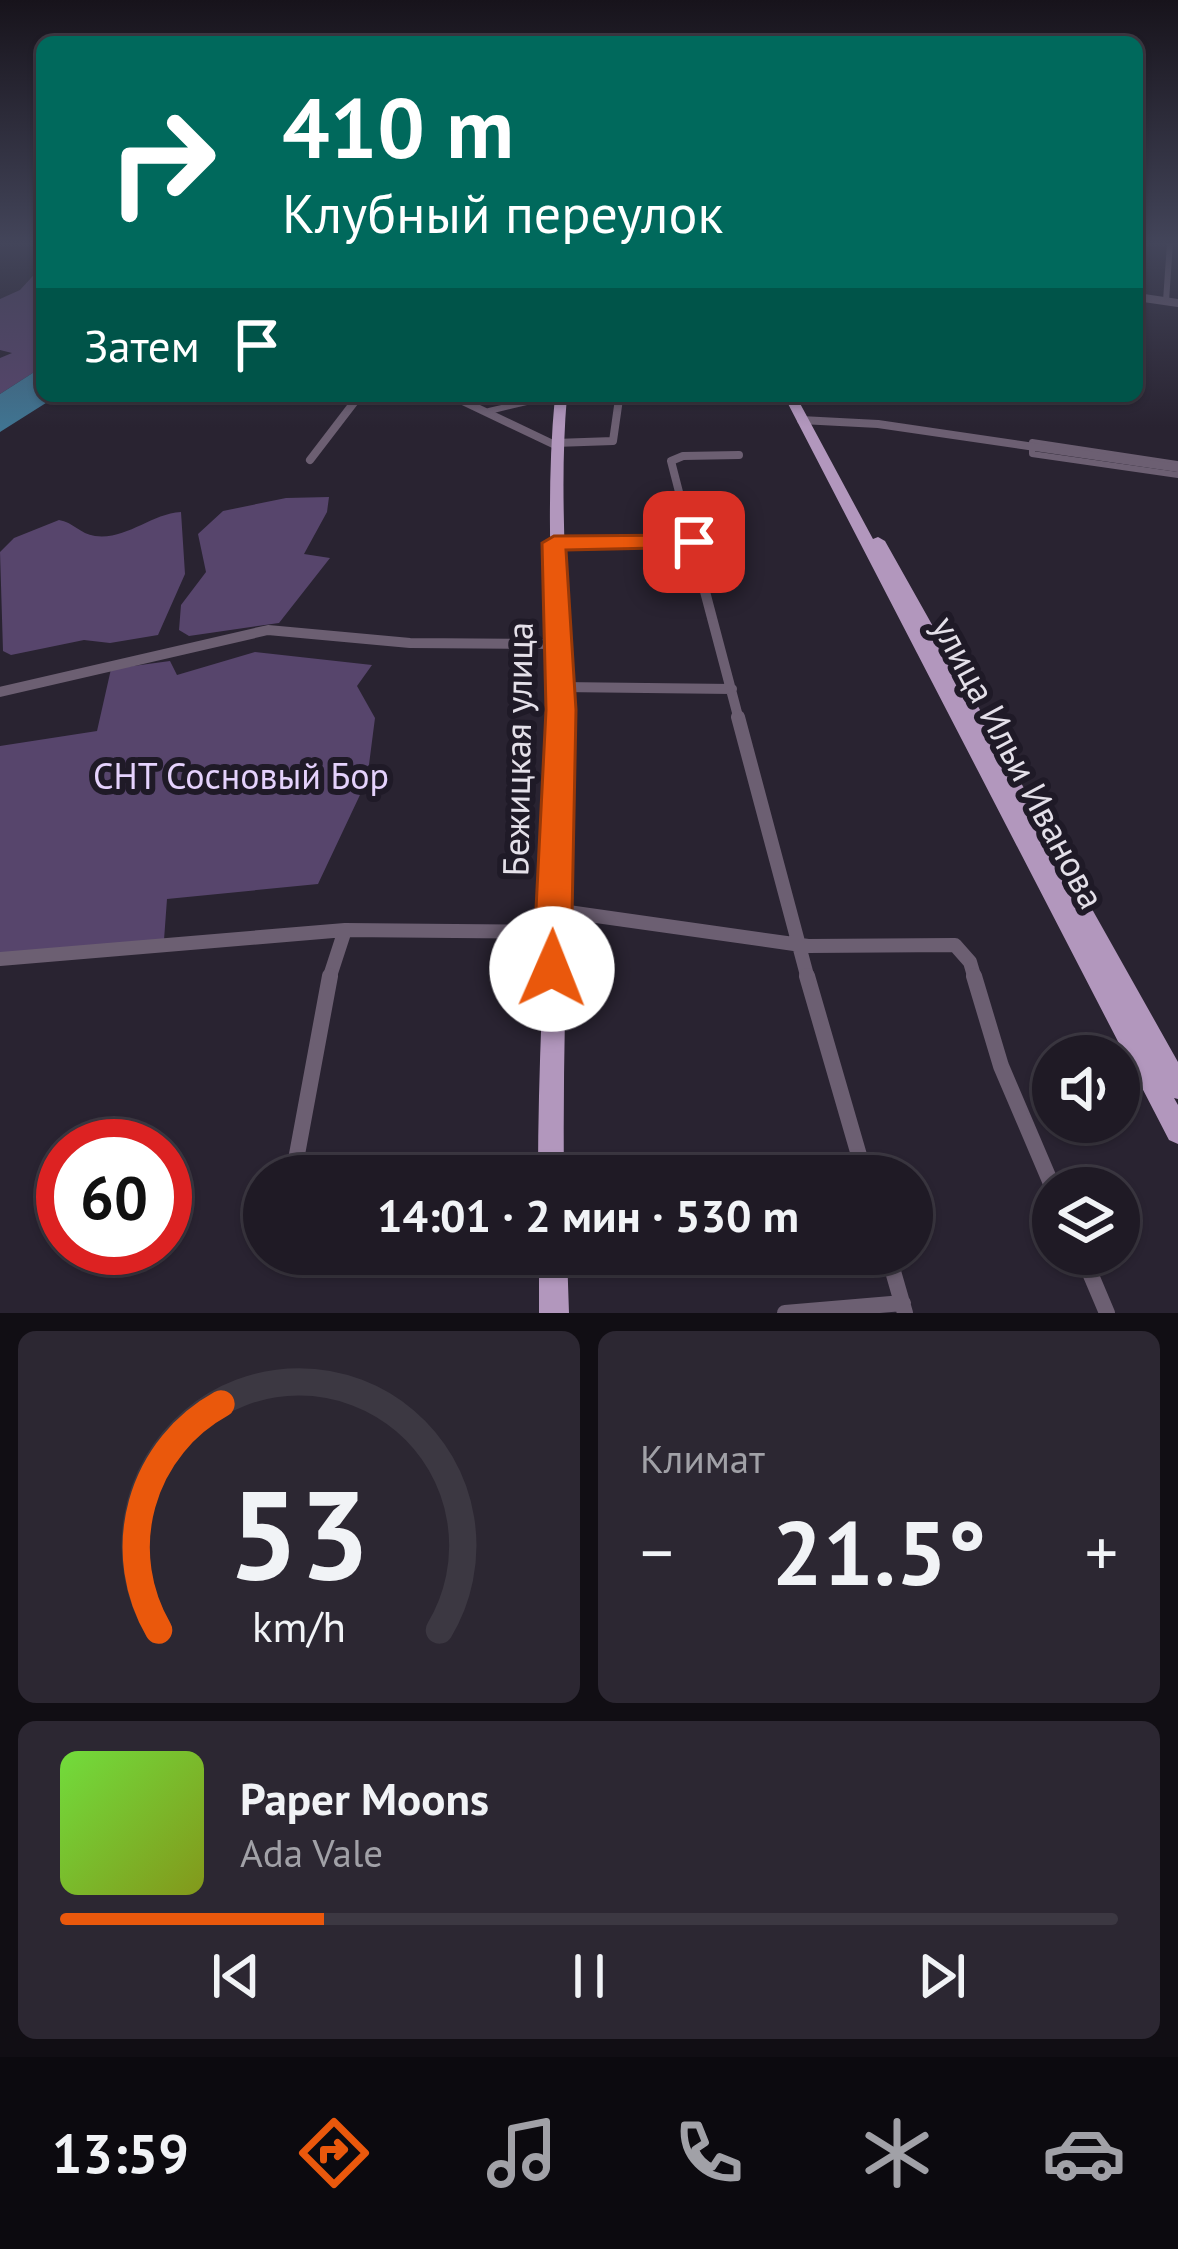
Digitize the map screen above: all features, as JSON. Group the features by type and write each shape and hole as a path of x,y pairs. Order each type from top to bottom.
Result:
{"main road":[{"name":"Бежицкая улица","path":"551,1155 561,687 554,543 556,402"},
{"path":"794,402 807,422"},
{"path":"802,402 807,422"},
{"name":"улица Ильи Иванова","path":"807,422 1178,1087"},
{"name":"улица Ильи Иванова","path":"807,422 1178,1132"},
{"path":"553,1275 554,1313"}],"street":[{"path":"310,460 354,402"},
{"path":"467,402 555,444 613,441 619,402"},
{"path":"489,411 529,402"},
{"path":"807,422 878,427 1178,470"},
{"path":"739,454 683,456 671,461 797,945 860,1155"},
{"path":"554,543 694,542"},
{"path":"0,692 268,630 410,644 560,644"},
{"path":"561,687 732,689"},
{"path":"554,910 797,945 955,945 970,962 1001,1066 1045,1167"},
{"path":"0,958 345,930 553,932"},
{"path":"297,1155 333,958 345,930"},
{"path":"785,1313 904,1308 894,1275"},
{"path":"1091,1275 1107,1313"}],"green space":[{"path":"0,304 36,304 36,371 0,394 0,358 12,353 0,350"},
{"path":"329,497 327,512 304,554 330,558 279,623 189,636 179,630 181,605 206,572 198,534 223,511 286,498"},
{"path":"181,512 185,574 158,635 110,643 84,640 11,655 3,651 0,552 14,538 59,520 90,535 107,536"},
{"name":"СНТ Сосновый Бор","path":"255,652 372,665 357,686 375,718 367,780 318,884 167,899 164,940 0,954 0,746 97,731 111,669 170,661 177,675"}],"water":[{"path":"36,371 36,402 48,402 0,432 0,394"}],"route":[{"path":"552,969 561,710 554,543 650,546 694,542"}]}
